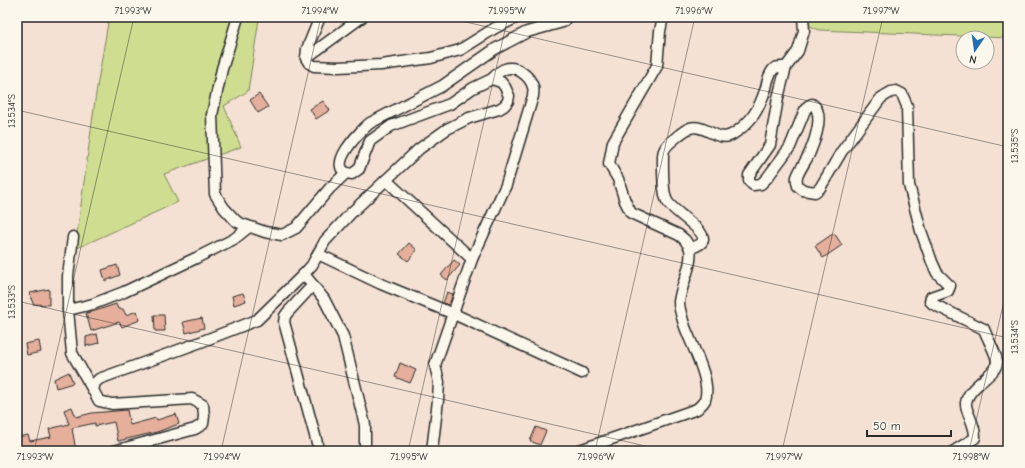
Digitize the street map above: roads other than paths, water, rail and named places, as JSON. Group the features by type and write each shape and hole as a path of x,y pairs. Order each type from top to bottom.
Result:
{"street":[{"path":"238,17 222,70 212,115 215,194 229,215 250,227 265,232 282,235 296,228 330,188 346,173"},
{"path":"320,17 307,49 306,58 309,63 314,66 338,68 381,65 431,58 460,50 495,28 518,17"},
{"path":"306,58 362,17"},
{"path":"432,451 438,400 436,365 472,259 506,185 533,96 533,86 523,73 514,68 504,69 492,79 473,88 450,104 391,126 370,141 359,169 352,174 346,173 342,169 341,162 344,151 361,130 370,123 442,86 495,49 527,32 563,22 567,17"},
{"path":"577,451 697,409 705,399 706,387 699,362 684,324 679,304 690,257 690,248 678,235 631,213 618,180 609,164 613,142 657,66 660,31 663,17"},
{"path":"803,17 804,31 798,50 786,67 778,98 770,145 749,175 749,181 753,185 761,184 768,178 790,147 808,106 812,104 816,107 818,113 818,129 810,152 797,178 798,186 803,190 815,192 820,188 842,151 881,98 886,94 896,91 902,94 907,106 909,185 921,231 932,262 937,273 950,286 948,291 931,297 930,301 933,304 984,329 997,361 994,369 969,392 966,404 976,430 975,438 954,451"},
{"path":"690,248 700,245 702,238 697,228 672,208 666,200 663,152 669,144 688,128 702,128 713,135 730,136 744,127 759,108 771,71 777,67 786,67"},
{"path":"93,390 95,383 99,379 257,320 312,265 325,241 419,149 447,129 469,118 504,106 508,101 509,96 505,87 501,82 492,79"},
{"path":"386,180 472,259"},
{"path":"68,310 93,304 124,292 234,239 250,227"},
{"path":"72,237 68,276 68,310 72,353 98,401 112,404 192,399 203,405 203,424 195,429 114,451"},
{"path":"318,254 381,284 454,314 582,373"},
{"path":"304,274 324,299 343,336 365,425 365,451"},
{"path":"313,285 288,312 285,316 284,322 317,443"}]}
